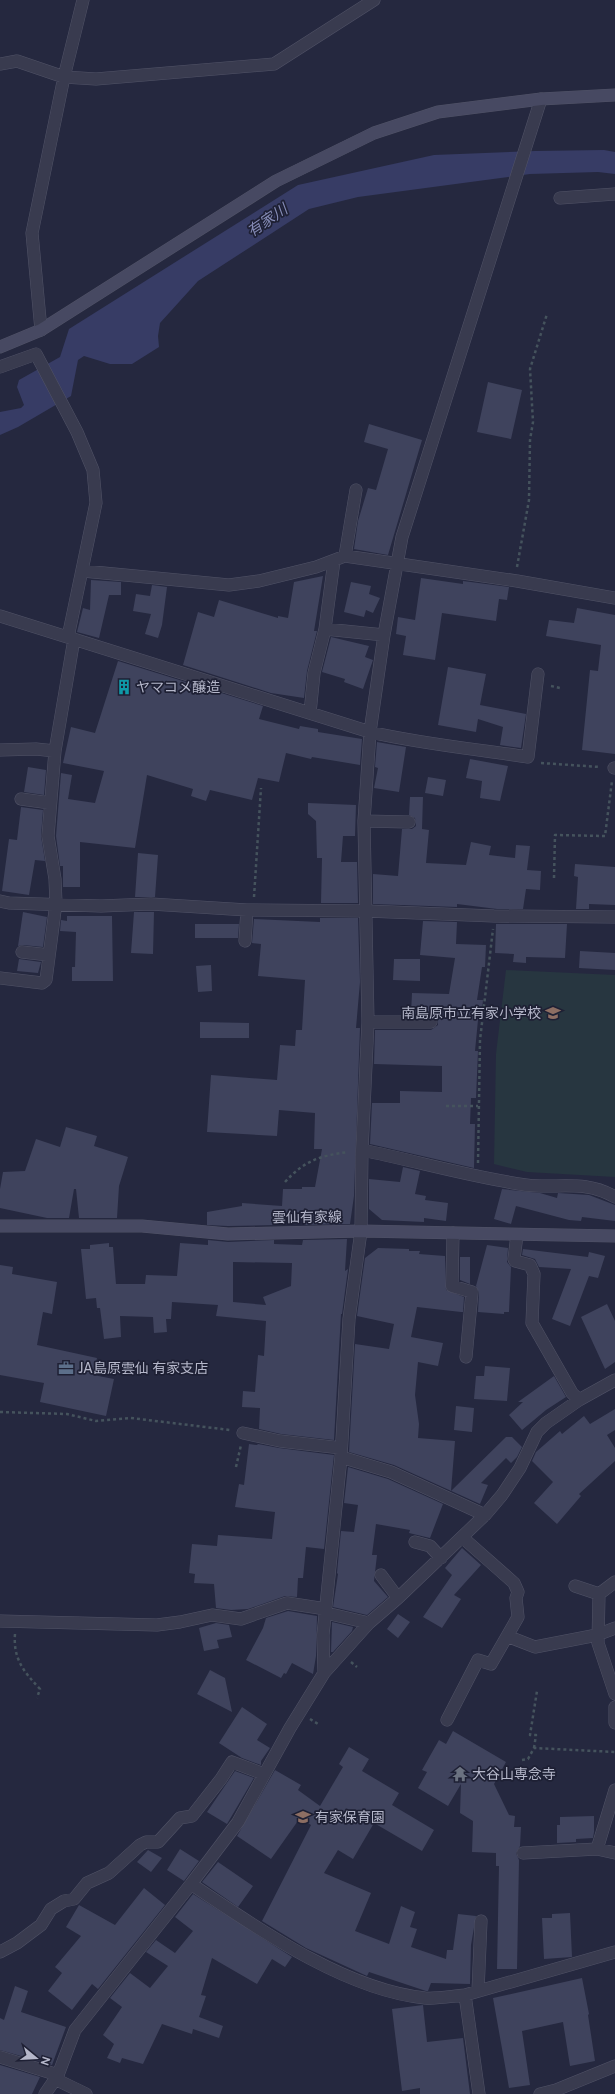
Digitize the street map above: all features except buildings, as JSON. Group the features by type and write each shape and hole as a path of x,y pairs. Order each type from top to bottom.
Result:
{"street":[{"path":"42,330 32,233 64,77 83,0"},
{"path":"0,64 17,61 64,77 96,79 274,64 374,0"},
{"path":"0,347 42,330 276,181 374,133 438,112 541,99 615,95"},
{"path":"324,1673 323,1635 341,1452 349,1319 361,1231 362,1150 368,1022 364,821 370,732 384,635 396,563 402,537 541,99"},
{"path":"560,198 615,194"},
{"path":"0,367 36,354 77,432 93,470 96,503 71,638 55,751 48,836 55,879 56,903 46,980 42,983 0,978"},
{"path":"310,713 314,673 356,490"},
{"path":"83,571 229,585 259,581 316,568 340,559 396,563 517,581 615,598"},
{"path":"0,616 370,732 413,742 528,757 538,674"},
{"path":"325,629 384,635"},
{"path":"0,750 36,749 55,751"},
{"path":"22,799 50,803"},
{"path":"364,821 408,822"},
{"path":"0,901 9,903 56,903 101,906 151,904 250,910 366,911 494,916 615,918"},
{"path":"246,941 250,910"},
{"path":"22,952 49,955"},
{"path":"368,1022 431,1022"},
{"path":"362,1150 527,1185 590,1186 604,1190 615,1197"},
{"name":"雲仙有家線","path":"0,1226 142,1226 228,1234 361,1231 615,1236"},
{"path":"453,1233 452,1286 472,1292 466,1357"},
{"path":"517,1235 514,1259 515,1261 530,1265 534,1274 532,1323 572,1393 579,1400"},
{"path":"45,2094 57,2077 75,2030 191,1884 238,1822 264,1774 324,1673 369,1623 441,1558 485,1515 502,1495 520,1468 537,1432 546,1422 579,1400 615,1380"},
{"path":"243,1433 341,1452 391,1472 485,1515"},
{"path":"447,1720 478,1660 491,1664 518,1617 516,1598 518,1592 514,1583 462,1537"},
{"path":"415,1542 430,1546 441,1558"},
{"path":"381,1575 398,1598"},
{"path":"599,1594 615,1582"},
{"path":"575,1586 599,1594"},
{"path":"599,1594 598,1643 615,1694"},
{"path":"0,1621 157,1625 180,1622 212,1614 241,1619 288,1603 326,1611 369,1623"},
{"path":"507,1636 535,1648 597,1635 615,1628"},
{"path":"615,1707 615,1723"},
{"path":"0,1952 17,1943 41,1925 51,1909 64,1901 74,1899 78,1896 87,1883 109,1873 140,1845 146,1842 158,1842 163,1839 180,1818 192,1816 221,1779 232,1762 264,1774"},
{"path":"597,1849 615,1790"},
{"path":"523,1853 597,1849 615,1853"},
{"path":"191,1884 330,1970 398,1994 427,1998 465,1995 615,1952"},
{"path":"478,1991 481,1921"},
{"path":"465,1995 479,2094"},
{"path":"0,2057 57,2077 86,2094"},
{"path":"540,2094 556,2090 615,2066"}],"path":[{"path":"517,581 519,551 529,500 530,440 533,422 530,369 547,314"},
{"path":"528,757 538,762 614,768 605,836 555,835 554,878"},
{"path":"250,910 261,788"},
{"path":"478,1175 480,1040 494,916"},
{"path":"446,1106 478,1106"},
{"path":"285,1182 298,1168 326,1156 362,1150"},
{"path":"0,1412 67,1414 96,1421 131,1418 182,1426 213,1427 243,1433 236,1467"},
{"path":"16,1622 14,1648 24,1672 40,1689 36,1698"},
{"path":"522,1760 528,1759 534,1748 536,1735 530,1735 536,1691"},
{"path":"534,1748 615,1752"}],"shaded area":[{"name":"南島原市立有家小学校","path":"506,970 615,975 615,1177 527,1172 494,1164 496,1054"}],"water":[{"name":"有家川","path":"604,150 615,152 615,174 598,172 530,174 358,197 309,209 198,281 160,323 158,336 159,347 132,364 110,364 84,356 78,360 71,396 18,427 0,435 0,412 21,408 24,405 17,387 19,380 60,357 69,329 298,185 434,155"}],"place":[{"name":"ヤマコメ醸造","path":"124,687"},
{"name":"南島原市立有家小学校","path":"553,1013"},
{"name":"JA島原雲仙 有家支店","path":"66,1368"},
{"name":"大谷山専念寺","path":"460,1774"},
{"name":"有家保育園","path":"303,1817"}]}
